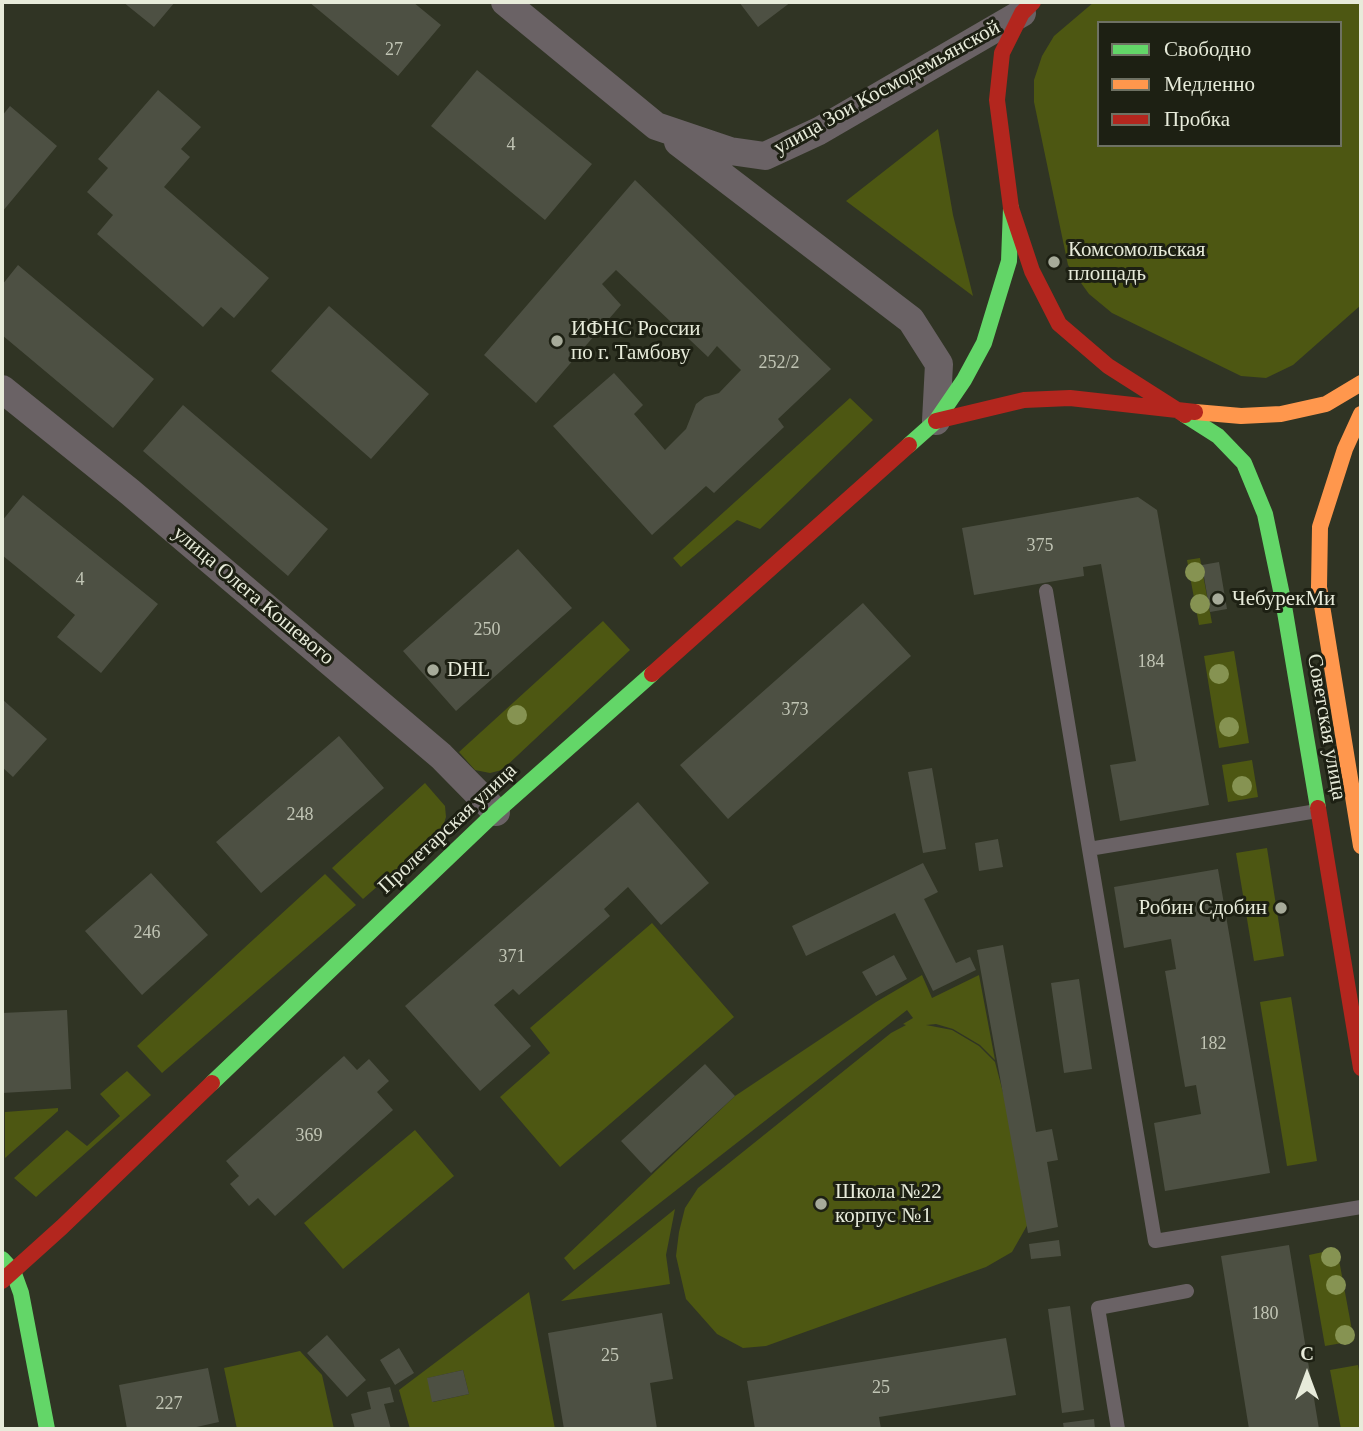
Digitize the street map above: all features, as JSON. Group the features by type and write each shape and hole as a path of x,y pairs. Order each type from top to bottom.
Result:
{"main road":[{"path":"936,421 964,380 984,343 1009,261 1012,208 996,100 1002,53 1028,7"},
{"name":"Советская улица","path":"1012,208 1032,271 1059,324 1108,366 1218,436 1244,463 1265,514 1283,600 1361,1068"},
{"path":"936,421 1024,400 1070,398 1241,416 1281,414 1326,404 1361,383"},
{"path":"1361,414 1345,449 1320,527 1319,587 1361,846"},
{"name":"Пролетарская улица","path":"6,1271 496,812 936,421"},
{"path":"6,1271 21,1293 47,1429"}],"street":[{"name":"улица Зои Космодемьянской","path":"505,2 656,126 730,152 765,156 819,131 1028,7"},
{"path":"656,126 911,320 939,364 936,421"},
{"name":"улица Олега Кошевого","path":"2,388 130,492 441,756 496,812"}],"lane":[{"path":"1046,592 1155,1241 1361,1207"},
{"path":"1089,849 1319,810"},
{"path":"1118,1429 1098,1308 1188,1291"}],"green space":[{"path":"1094,2 1361,2 1361,305 1293,365 1266,378 1241,376 1112,313 1089,294 1068,265 1034,102 1034,80 1042,56 1054,36"},
{"path":"938,129 953,215 973,296 846,201"},
{"path":"850,398 873,420 760,529 737,520 681,567 673,558"},
{"path":"1200,558 1212,623 1199,625 1187,560"},
{"path":"603,621 630,650 502,770 490,773 475,770 459,752"},
{"path":"1234,651 1249,743 1219,748 1204,656"},
{"path":"1252,760 1258,797 1228,802 1222,765"},
{"path":"425,783 445,806 443,826 363,899 332,868"},
{"path":"1267,848 1284,956 1254,961 1236,853"},
{"path":"325,874 356,905 162,1073 137,1046"},
{"path":"652,923 734,1017 560,1167 500,1097 550,1053 530,1028"},
{"path":"922,975 932,998 979,975 995,1060 980,1045 953,1029 936,1024 926,1025 952,1030 979,1046 995,1062 1028,1187 1029,1222 1012,1252 986,1267 766,1346 743,1348 717,1334 686,1299 676,1256 685,1208 698,1188 891,1033 906,1025 903,1024 913,1018 907,1010 574,1270 564,1258 735,1096 876,1002"},
{"path":"1291,997 1317,1161 1287,1166 1260,1002"},
{"path":"127,1071 151,1095 36,1197 14,1178 67,1130 87,1146 120,1116 100,1094"},
{"path":"58,1108 58,1111 5,1158 5,1112"},
{"path":"415,1130 454,1176 343,1269 304,1223"},
{"path":"675,1209 666,1255 670,1284 561,1301"},
{"path":"1337,1249 1354,1341 1325,1346 1309,1255"},
{"path":"529,1292 555,1429 410,1429 399,1390","holes":["463,1370 469,1394 433,1402 428,1378"]},
{"path":"300,1351 322,1375 334,1429 237,1429 224,1368"},
{"path":"1358,1365 1361,1382 1361,1429 1341,1429 1330,1370"}],"building":[{"path":"123,2 175,2 154,27"},
{"path":"309,2 413,2 441,25 398,76"},
{"path":"739,2 791,2 758,27"},
{"path":"477,70 592,164 545,220 431,126"},
{"path":"158,90 201,127 181,149 190,157 164,187 269,278 234,318 221,307 203,327 97,234 113,215 87,192 108,168 98,159"},
{"path":"10,106 57,146 2,212 2,116"},
{"path":"635,180 831,369 778,419 784,427 714,493 706,486 652,535 553,426 614,373 643,405 634,414 665,450 686,429 696,404 705,397 719,393 741,370 717,346 708,357 616,270 602,284 621,305 536,403 484,355"},
{"path":"18,265 154,379 113,428 2,335 2,285"},
{"path":"329,306 429,394 371,459 271,371"},
{"path":"183,405 328,529 288,576 143,451"},
{"path":"23,495 158,604 101,673 57,637 75,615 2,555 2,521"},
{"path":"1138,497 1157,510 1209,805 1120,821 1110,765 1136,761 1101,564 1083,567 1084,576 974,595 962,528"},
{"path":"518,549 572,608 456,711 403,651"},
{"path":"1219,562 1227,609 1210,612 1202,565"},
{"path":"863,603 911,656 728,819 680,765"},
{"path":"2,699 47,739 13,777 2,767"},
{"path":"339,736 384,788 261,893 216,842"},
{"path":"932,768 946,849 923,853 908,772"},
{"path":"638,802 709,883 661,925 628,887 604,909 610,916 519,995 513,989 494,1005 531,1046 480,1091 405,1006"},
{"path":"998,839 1003,867 979,871 975,843"},
{"path":"923,863 938,892 924,899 956,963 970,957 976,970 933,991 895,913 806,956 792,926"},
{"path":"1218,869 1270,1173 1165,1191 1154,1123 1201,1114 1196,1085 1185,1087 1165,971 1176,969 1171,939 1124,948 1114,887"},
{"path":"151,873 208,935 142,995 85,931"},
{"path":"1003,945 1036,1132 1052,1129 1058,1160 1047,1162 1058,1227 1028,1233 977,950"},
{"path":"894,955 907,979 876,996 862,972"},
{"path":"1079,979 1092,1069 1064,1073 1051,983"},
{"path":"67,1010 71,1089 2,1093 2,1013"},
{"path":"344,1056 357,1070 369,1059 389,1081 377,1092 393,1110 275,1216 258,1198 249,1206 230,1184 239,1176 226,1161"},
{"path":"705,1064 735,1096 651,1173 621,1141"},
{"path":"1059,1240 1061,1256 1031,1259 1029,1244"},
{"path":"1289,1245 1319,1429 1249,1429 1221,1256"},
{"path":"1070,1306 1084,1410 1062,1413 1048,1309"},
{"path":"662,1313 673,1379 650,1383 657,1429 564,1429 548,1333"},
{"path":"327,1335 366,1380 347,1397 307,1353"},
{"path":"1006,1338 1016,1395 879,1417 881,1429 755,1429 747,1381"},
{"path":"399,1348 414,1373 395,1385 380,1360"},
{"path":"208,1368 219,1422 193,1429 127,1429 119,1385"},
{"path":"463,1370 469,1394 432,1402 427,1378"},
{"path":"390,1387 394,1402 384,1404 391,1429 355,1429 351,1414 371,1409 367,1392"},
{"path":"1094,1419 1095,1429 1064,1429 1063,1423"}],"traffic: fast":[{"path":"909,445 936,421 964,380 984,343 1009,261 1011,208"},
{"path":"1185,415 1218,436 1244,463 1265,514 1283,600 1318,808"},
{"path":"212,1083 496,812 652,674"},
{"path":"2,1259 13,1271 21,1293 47,1429"}],"traffic: slow":[{"path":"1195,412 1241,416 1281,414 1326,404 1361,383"},
{"path":"1361,414 1345,449 1320,527 1319,587 1361,846"}],"traffic: jam":[{"path":"1033,2 1022,13 1002,53 997,100 1011,208 1032,271 1059,324 1108,366 1185,415"},
{"path":"936,421 1024,400 1070,398 1195,412"},
{"path":"652,674 909,445"},
{"path":"1318,808 1361,1068"},
{"path":"2,1281 212,1083"}],"place":[{"name":"Комсомольская площадь","path":"1054,262"},
{"name":"ИФНС России по г. Тамбову","path":"557,341"},
{"name":"ЧебурекМи","path":"1218,599"},
{"name":"DHL","path":"433,670"},
{"name":"Робин Сдобин","path":"1281,908"},
{"name":"Школа №22 корпус №1","path":"821,1204"}]}
